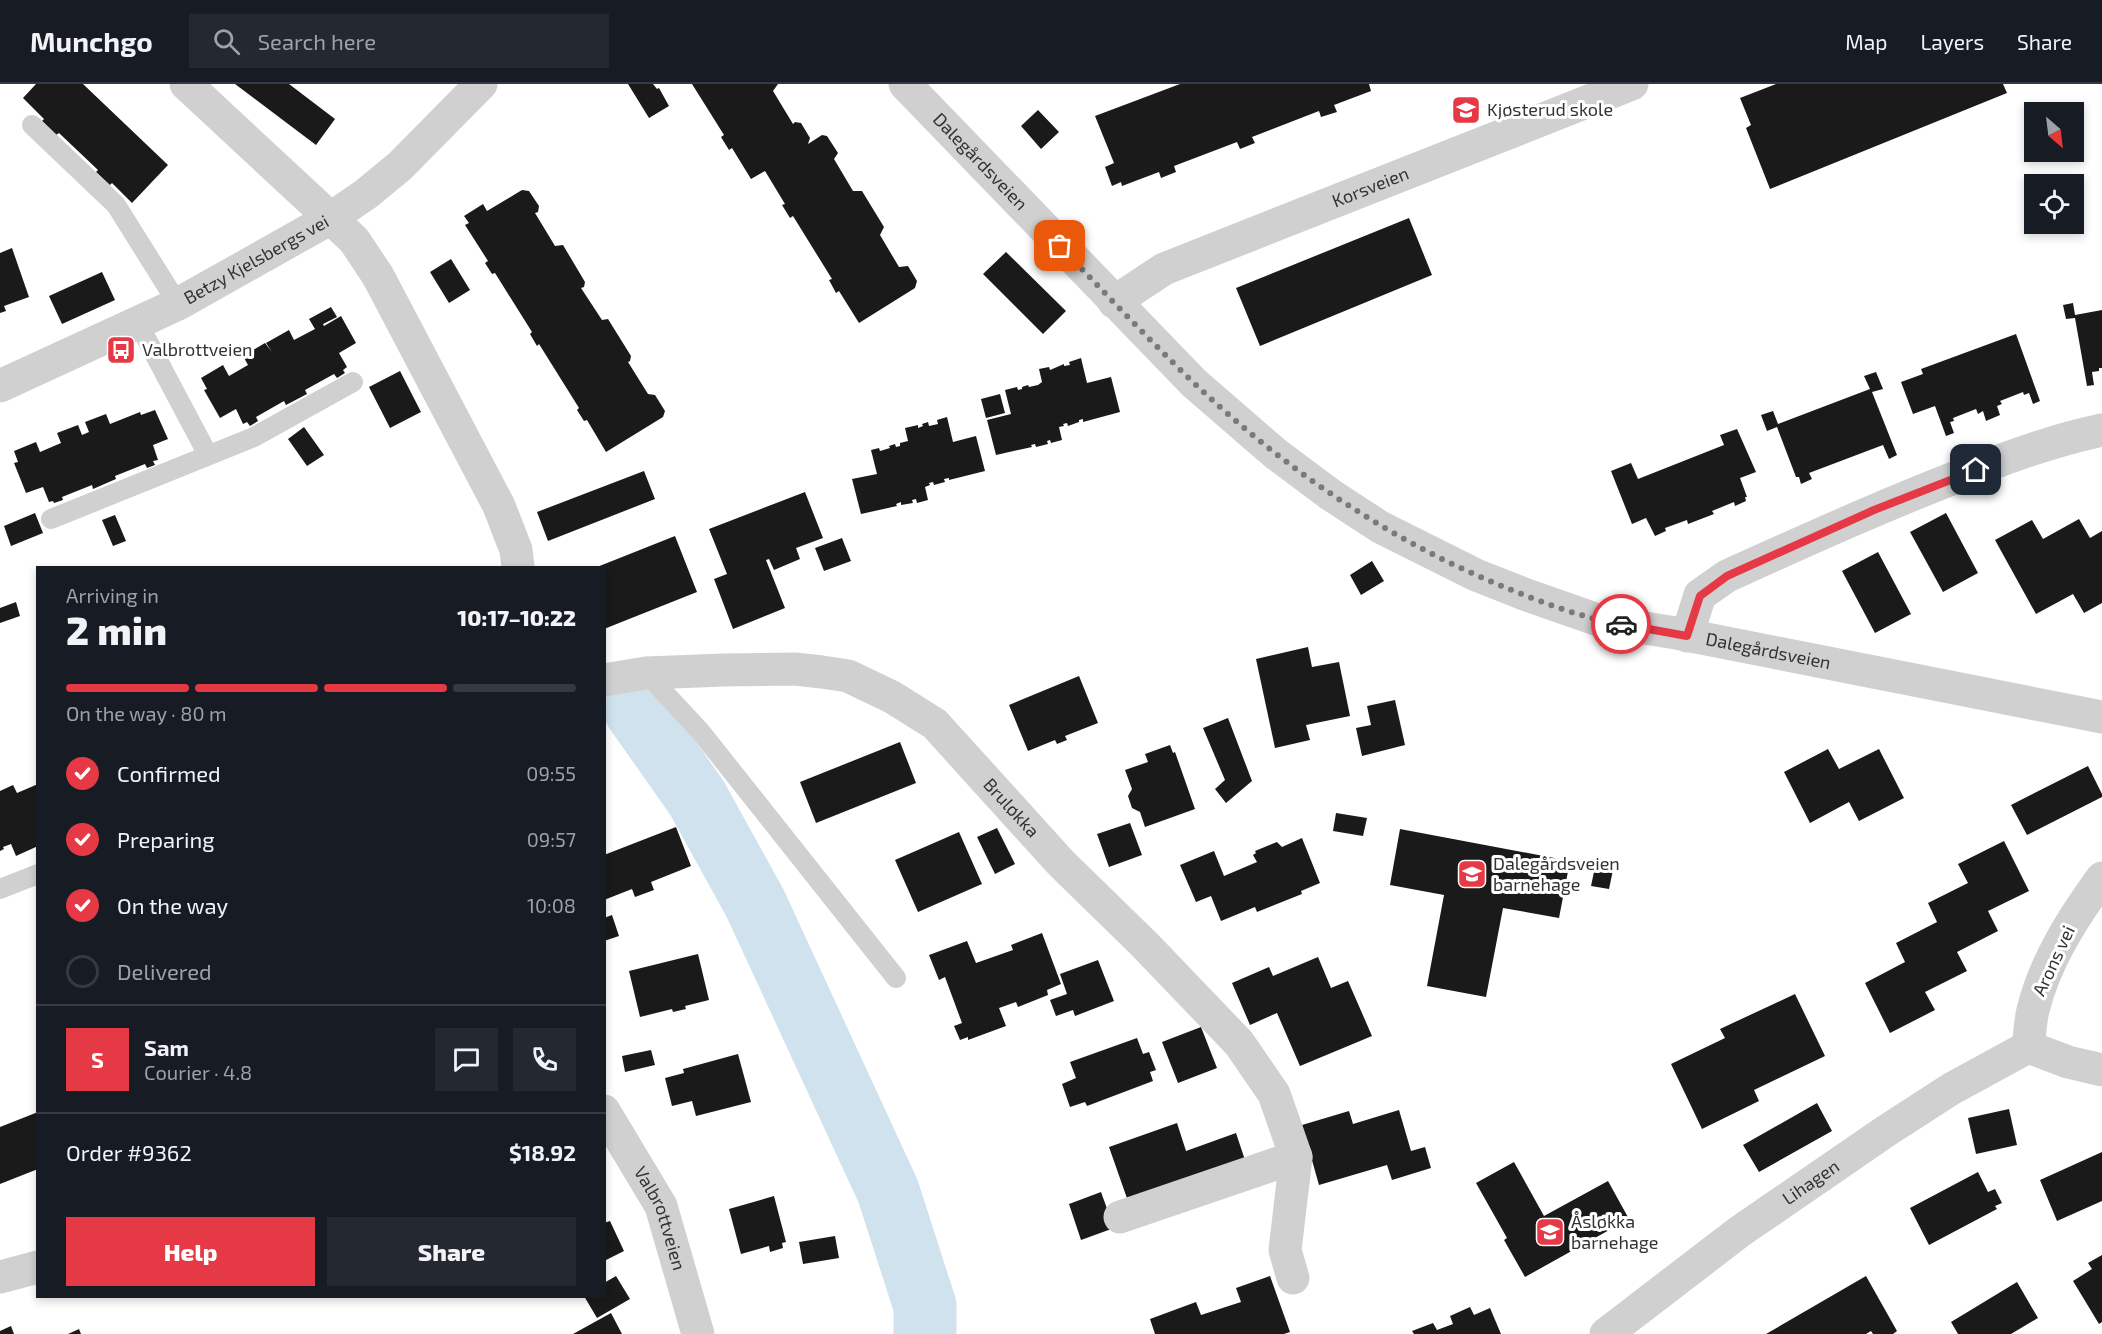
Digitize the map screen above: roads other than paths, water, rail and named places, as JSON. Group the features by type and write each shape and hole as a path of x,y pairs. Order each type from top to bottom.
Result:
{"street":[{"path":"186,84 354,240 378,276 499,506 516,550 518,566"},
{"name":"Betzy Kjelsbergs vei","path":"0,386 178,304 331,218 366,194 400,166 482,84"},
{"name":"Dalegårdsveien","path":"906,84 1114,302 1226,412 1322,488 1380,526 1446,561 1524,594 1601,621 2102,717"},
{"name":"Korsveien","path":"1114,302 1164,269 1632,84"},
{"path":"1687,636 1700,596 1727,576 1916,492 2026,451 2102,430"},
{"name":"Bruløkka","path":"606,680 646,673 724,670 795,669 848,676 892,697 935,724 1061,863 1145,945 1239,1043 1274,1094 1296,1157 1285,1250 1293,1278"},
{"name":"Arons vei","path":"2028,1047 2032,1011 2049,964 2076,915 2102,878"},
{"path":"2028,1047 2068,1062 2102,1070"},
{"name":"Lihagen","path":"1606,1334 1738,1232 1886,1131 1951,1089 2028,1047"},
{"name":"Valbrottveien","path":"606,1114 661,1206 699,1334"},
{"path":"1120,1217 1296,1157"},
{"path":"0,1277 36,1268"}],"lane":[{"path":"32,125 116,205 178,304"},
{"path":"138,323 208,455"},
{"path":"51,519 254,437 353,382"},
{"path":"646,673 700,731 896,978"},
{"path":"0,889 36,875"}],"waterway":[{"path":"635,710 697,798 755,903 888,1191 925,1306 925,1334"}],"place":[{"name":"Kjøsterud skole","path":"1466,110"},
{"name":"Valbrottveien","path":"121,350"},
{"name":"Dalegårdsveien barnehage","path":"1472,874"},
{"name":"Åsløkka barnehage","path":"1550,1232"}]}
